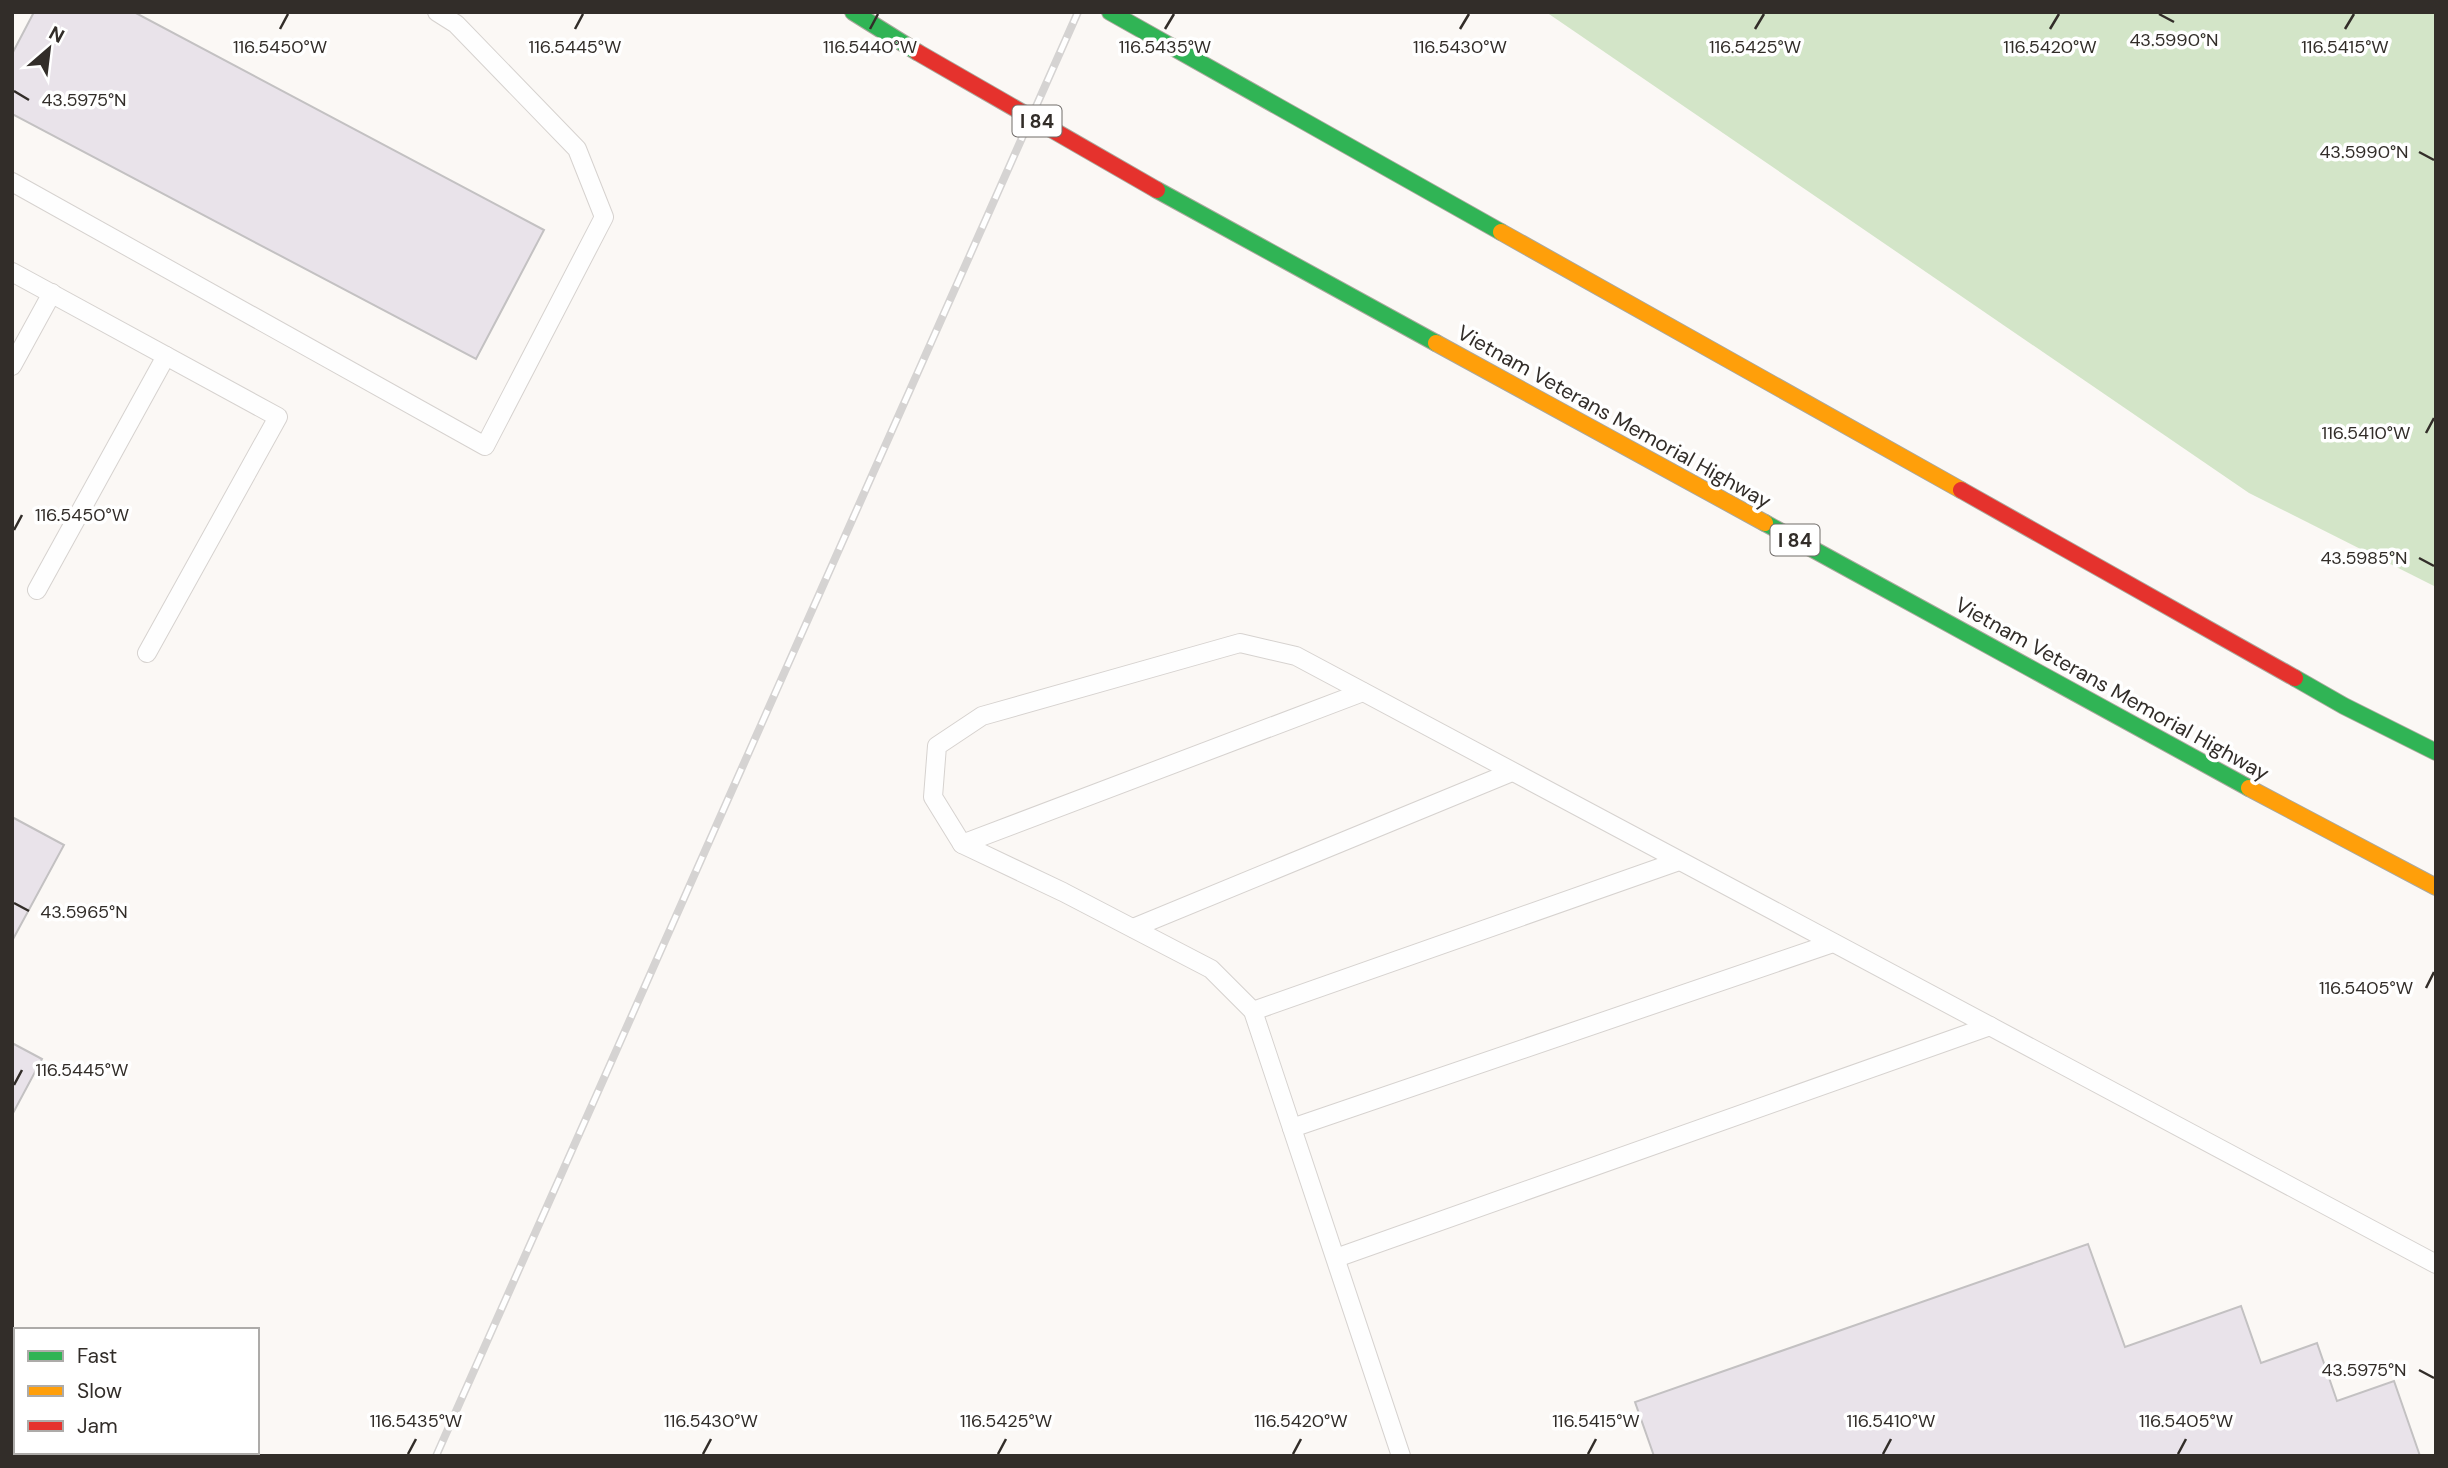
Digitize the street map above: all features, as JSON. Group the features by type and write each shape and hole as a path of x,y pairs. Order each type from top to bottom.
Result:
{"highway":[{"name":"Vietnam Veterans Memorial Highway","path":"853,12 917,52 1157,190 2267,798 2436,887"},
{"path":"1110,12 2344,706 2436,752"}],"lane":[{"path":"12,182 485,446 604,218 577,149 456,24 438,12"},
{"path":"12,272 278,417 147,653"},
{"path":"12,366 51,293"},
{"path":"37,590 166,356"},
{"path":"1401,1456 1253,1011 1210,969 962,844 933,797 937,746 982,716 1240,643 1296,656 2436,1264"},
{"path":"962,844 1363,692"},
{"path":"1133,928 1512,772"},
{"path":"1253,1011 1679,861"},
{"path":"1292,1128 1832,943"},
{"path":"1336,1258 1990,1026"}],"green space":[{"path":"1546,12 2436,12 2436,587 2249,493"}],"building":[{"path":"34,12 134,12 544,230 476,359 12,114 12,54"},
{"path":"12,817 64,845 12,941"},
{"path":"12,1043 42,1059 12,1115"},
{"path":"2088,1244 2125,1347 2241,1306 2261,1363 2317,1343 2337,1401 2394,1381 2420,1456 1654,1456 1635,1402"}],"railway":[{"path":"436,1456 1078,12"}],"traffic: fast":[{"path":"853,12 917,52"},
{"path":"1110,12 1501,232"},
{"path":"1157,190 1436,343"},
{"path":"1765,523 2249,788"},
{"path":"2295,678 2436,752"}],"traffic: slow":[{"path":"1501,232 1961,490"},
{"path":"1436,343 1765,523"},
{"path":"2249,788 2436,887"}],"traffic: jam":[{"path":"917,52 1157,190"},
{"path":"1961,490 2295,678"}]}
